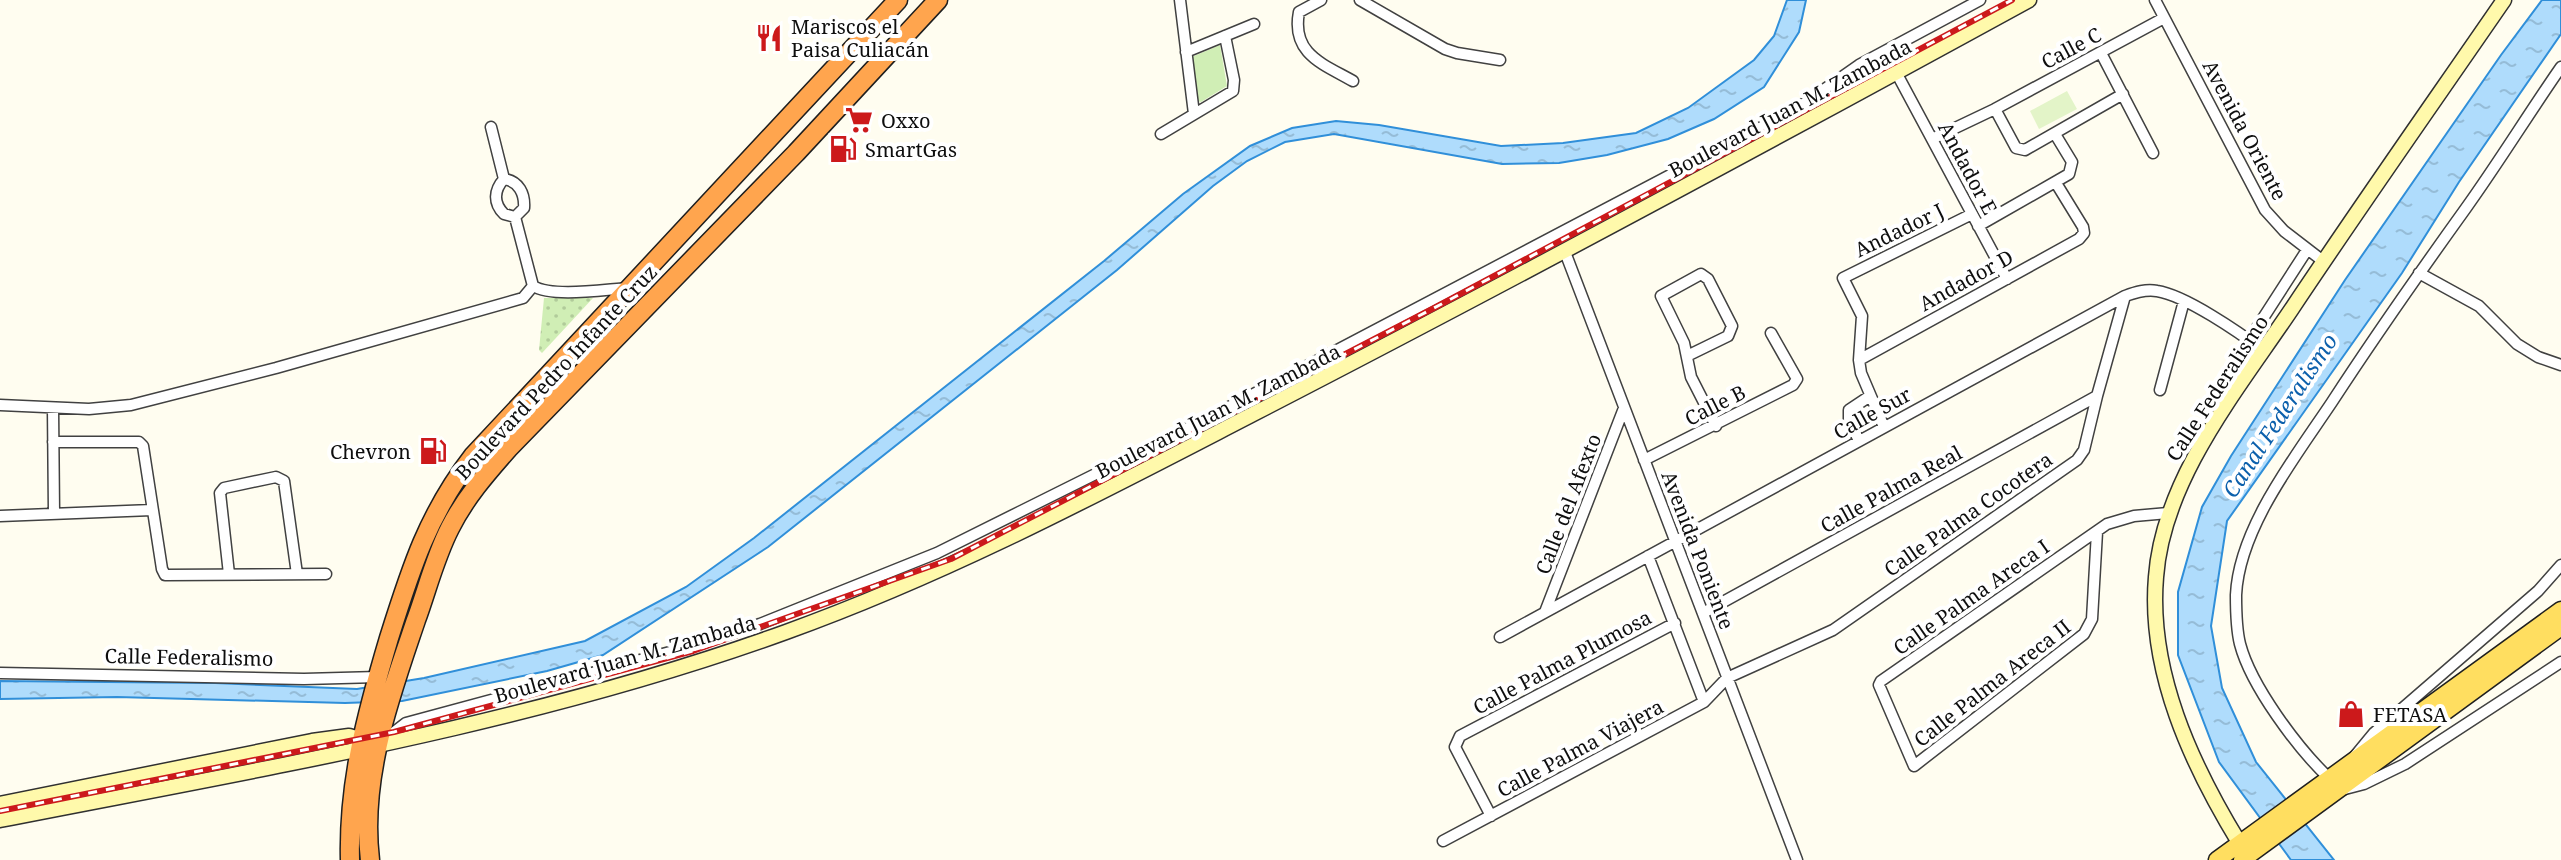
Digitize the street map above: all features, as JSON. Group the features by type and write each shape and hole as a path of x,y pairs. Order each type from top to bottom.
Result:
{"highway":[{"name":"Boulevard Pedro Infante Cruz","path":"370,860 366,717 411,568 447,490 473,456 898,0"},
{"name":"Boulevard Pedro Infante Cruz","path":"350,860 350,806 366,744 387,713 437,557 475,486 796,153 938,0"}],"main road":[{"path":"2334,784 2350,765 2561,610"},
{"path":"2217,860 2248,854 2265,833 2561,627"}],"street":[{"path":"1180,0 1194,114"},
{"path":"1321,0 1299,12 1304,50 1353,81"},
{"path":"1360,0 1445,49 1500,60"},
{"name":"Boulevard Juan M. Zambada","path":"366,744 406,723 696,645 760,624 958,544 1206,419 1783,116 1859,65 1980,0"},
{"name":"Boulevard Juan M. Zambada","path":"0,820 546,706 704,660 816,621 913,582 1000,544 1122,483 1565,252 2029,0"},
{"name":"Avenida Oriente","path":"2155,0 2265,210 2284,231 2323,261"},
{"name":"Calle Federalismo","path":"2248,854 2218,805 2179,720 2159,657 2155,630 2156,574 2168,513 2194,457 2323,261 2504,0"},
{"name":"Calle C","path":"1932,139 1995,109 2164,18"},
{"path":"1186,52 1254,24"},
{"path":"1161,134 1234,89 1225,36"},
{"path":"2101,53 2153,153"},
{"path":"2561,67 2419,273 2269,500 2253,533 2238,580 2237,627 2249,669 2300,748 2334,784 2364,784 2405,764 2561,662"},
{"name":"Andador E","path":"1897,74 2007,279"},
{"path":"1995,109 2019,150 2032,148 2123,94"},
{"path":"491,127 504,179"},
{"path":"1978,226 2069,174 2072,162 2055,134"},
{"path":"504,179 497,188 497,204 504,214 515,217"},
{"path":"504,179 516,183 523,194 524,208 515,217"},
{"name":"Andador D","path":"1859,360 2079,239 2084,233 2083,227 2056,183"},
{"name":"Andador J","path":"1859,360 1862,316 1843,278 1972,214"},
{"path":"515,217 533,286 569,291 631,287"},
{"path":"2249,340 2307,250"},
{"name":"Avenida Poniente","path":"1565,252 1797,860"},
{"path":"2419,273 2479,306 2517,344 2538,357 2561,365"},
{"path":"1687,356 1728,336 1732,326 1708,279 1701,274 1663,293 1662,299 1684,343 1691,377 1716,426"},
{"path":"0,405 108,408 175,394 523,298 533,286"},
{"name":"Calle Sur","path":"1500,637 2138,291 2160,291 2184,301 2264,351"},
{"name":"Calle Palma Cocotera","path":"1727,678 1833,630 2077,460 2084,450 2125,296"},
{"path":"2160,390 2184,301"},
{"name":"Calle B","path":"1644,460 1793,385 1797,379 1771,333"},
{"path":"1859,360 1861,373 1884,427"},
{"path":"1859,441 1848,414 1852,406 1870,396"},
{"name":"Calle Palma Real","path":"1703,613 2097,396"},
{"path":"53,408 54,513"},
{"name":"Calle del Afexto","path":"1545,612 1624,408"},
{"path":"53,442 139,442 143,446 165,575 326,574"},
{"path":"229,574 220,493 224,488 276,477 284,481 297,574"},
{"path":"0,516 152,510"},
{"name":"Calle Palma Areca I","path":"1916,766 1912,764 1879,683 2097,532 2118,520 2168,513"},
{"name":"Calle Palma Areca II","path":"1916,766 2084,634 2092,619 2097,532"},
{"path":"1648,556 1704,702"},
{"path":"2350,765 2362,744 2538,591 2561,565"},
{"name":"Calle Palma Plumosa","path":"1491,816 1455,747 1460,736 1675,623"},
{"name":"Calle Federalismo","path":"0,673 376,680"},
{"name":"Calle Palma Viajera","path":"1443,841 1704,702 1727,678"},
{"name":"Boulevard Juan M. Zambada","path":"0,804 312,741 349,736 366,744"}],"green space":[{"path":"1220,45 1227,86 1201,102 1194,100 1187,59"},
{"path":"2067,91 2077,109 2039,129 2030,111"},
{"path":"544,298 593,298 542,353 539,350"}],"water":[{"path":"1787,0 1806,0 1799,32 1764,87 1714,119 1668,139 1607,155 1559,163 1502,164 1334,134 1285,142 1247,161 1213,186 1117,270 768,547 603,655 547,671 402,701 345,703 117,697 0,699 0,681 215,683 357,689 424,678 585,641 686,587 754,538 1104,261 1183,194 1250,146 1292,128 1336,121 1379,125 1501,146 1563,143 1636,133 1688,108 1754,60 1774,36"},
{"name":"Canal Federalismo","path":"2542,0 2561,0 2561,34 2459,182 2402,273 2227,521 2211,626 2222,688 2256,762 2334,860 2291,860 2219,762 2178,655 2178,592 2202,507 2231,456 2345,280"}],"railway":[{"path":"0,811 394,732 693,651 951,559 1434,308 2012,0"}],"place":[{"name":"Mariscos el Paisa Culiacán","path":"769,38"},
{"name":"Oxxo","path":"859,120"},
{"name":"SmartGas","path":"843,149"},
{"name":"Chevron","path":"433,451"},
{"name":"FETASA","path":"2351,714"}]}
